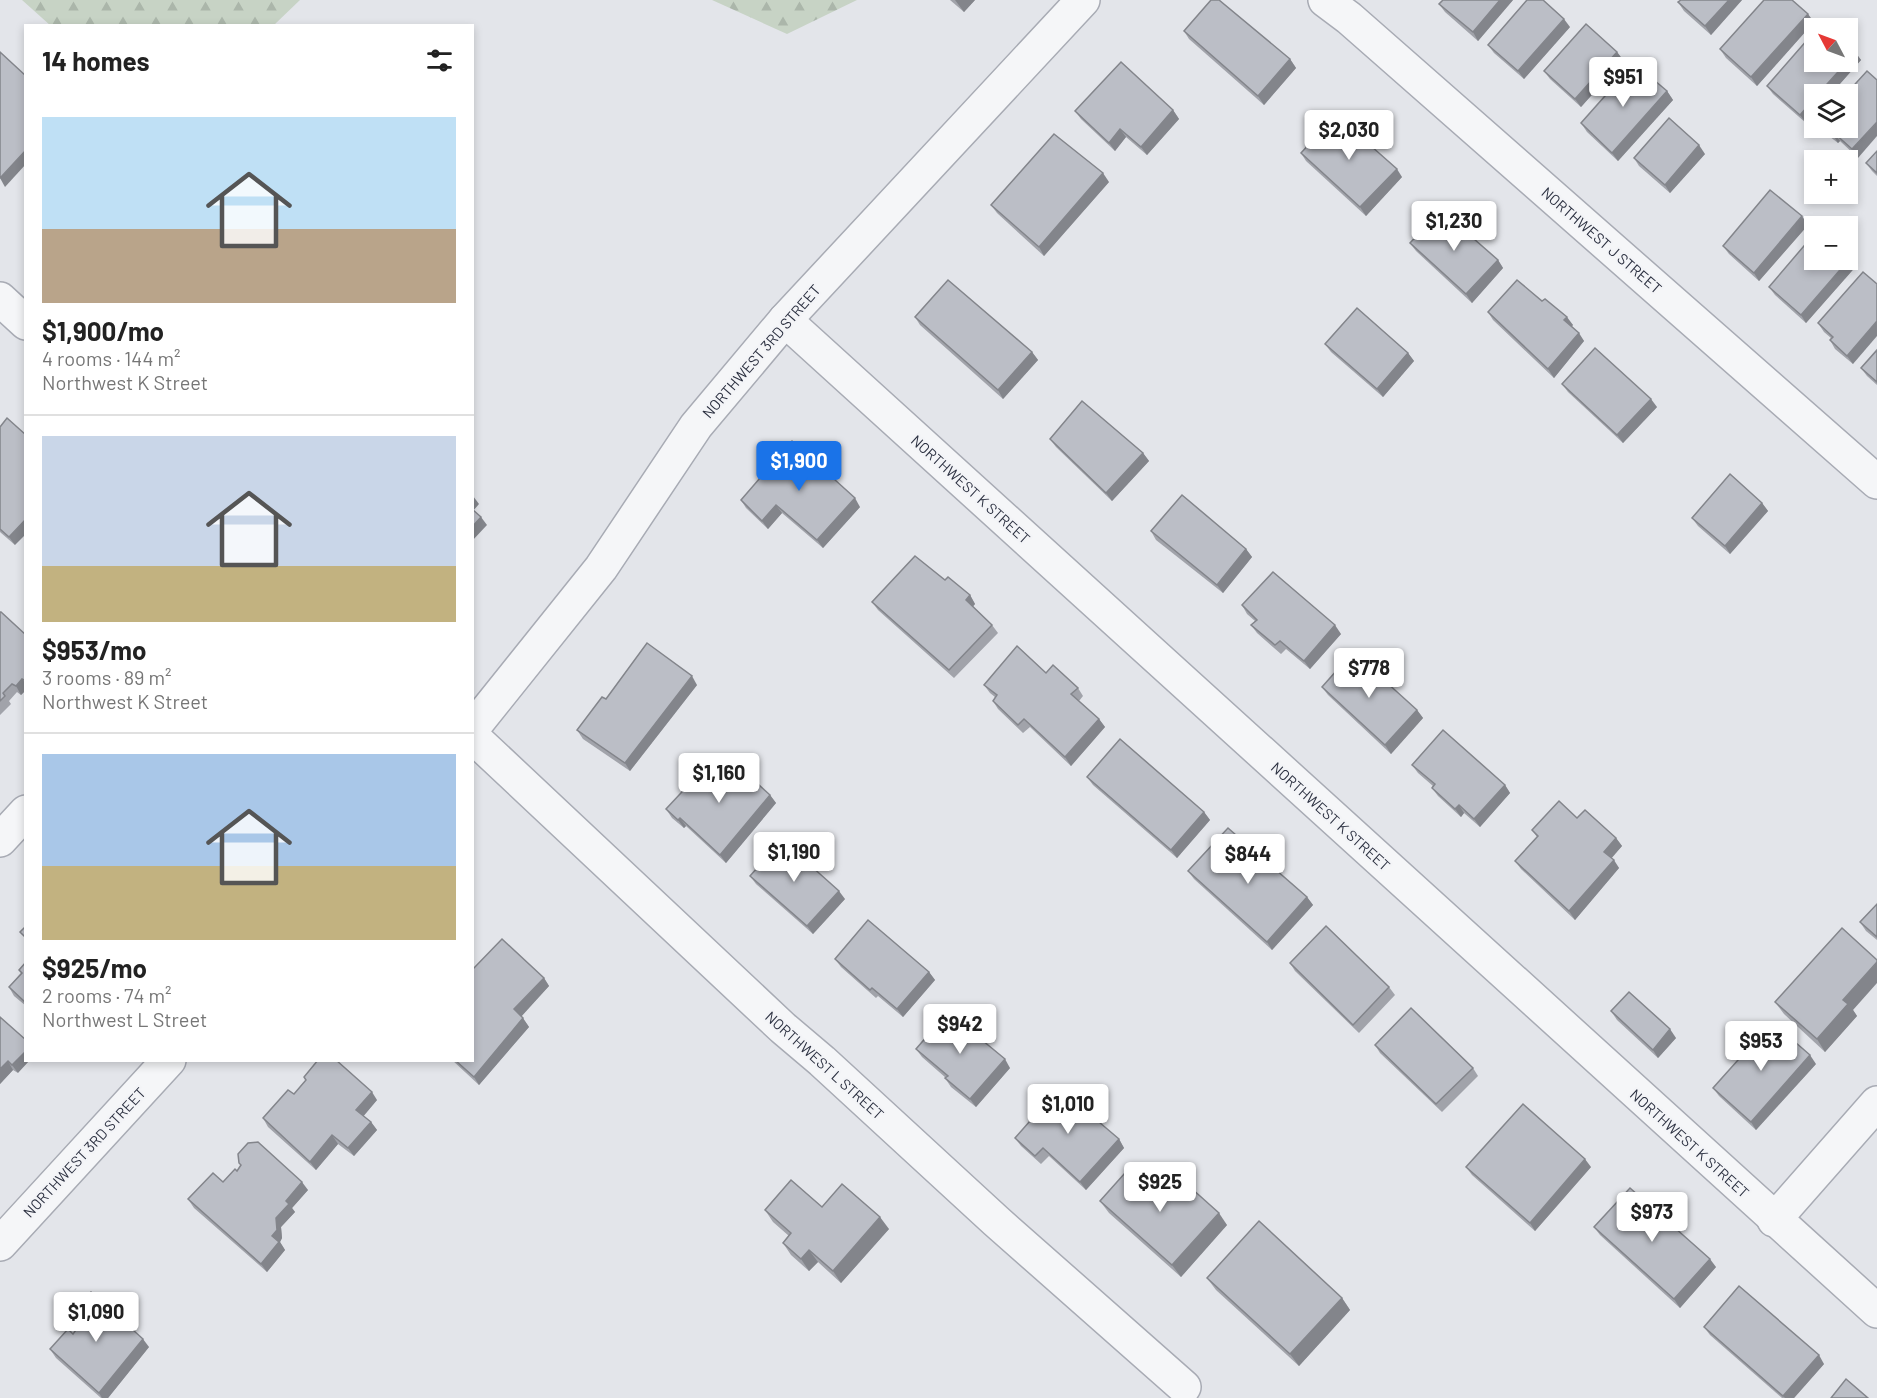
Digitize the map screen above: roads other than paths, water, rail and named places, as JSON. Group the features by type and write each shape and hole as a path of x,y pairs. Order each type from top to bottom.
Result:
{"street":[{"name":"NORTHWEST 3RD STREET","path":"474,727 601,568 696,426 785,320 1083,0"},
{"name":"NORTHWEST J STREET","path":"1325,0 1349,18 1877,482"},
{"path":"0,299 24,321"},
{"name":"NORTHWEST K STREET","path":"785,320 1774,1220 1877,1311"},
{"name":"NORTHWEST L STREET","path":"474,738 783,1028 1184,1387"},
{"path":"0,840 24,814"},
{"name":"NORTHWEST 3RD STREET","path":"0,1244 167,1062"},
{"path":"1774,1220 1877,1103"}]}
